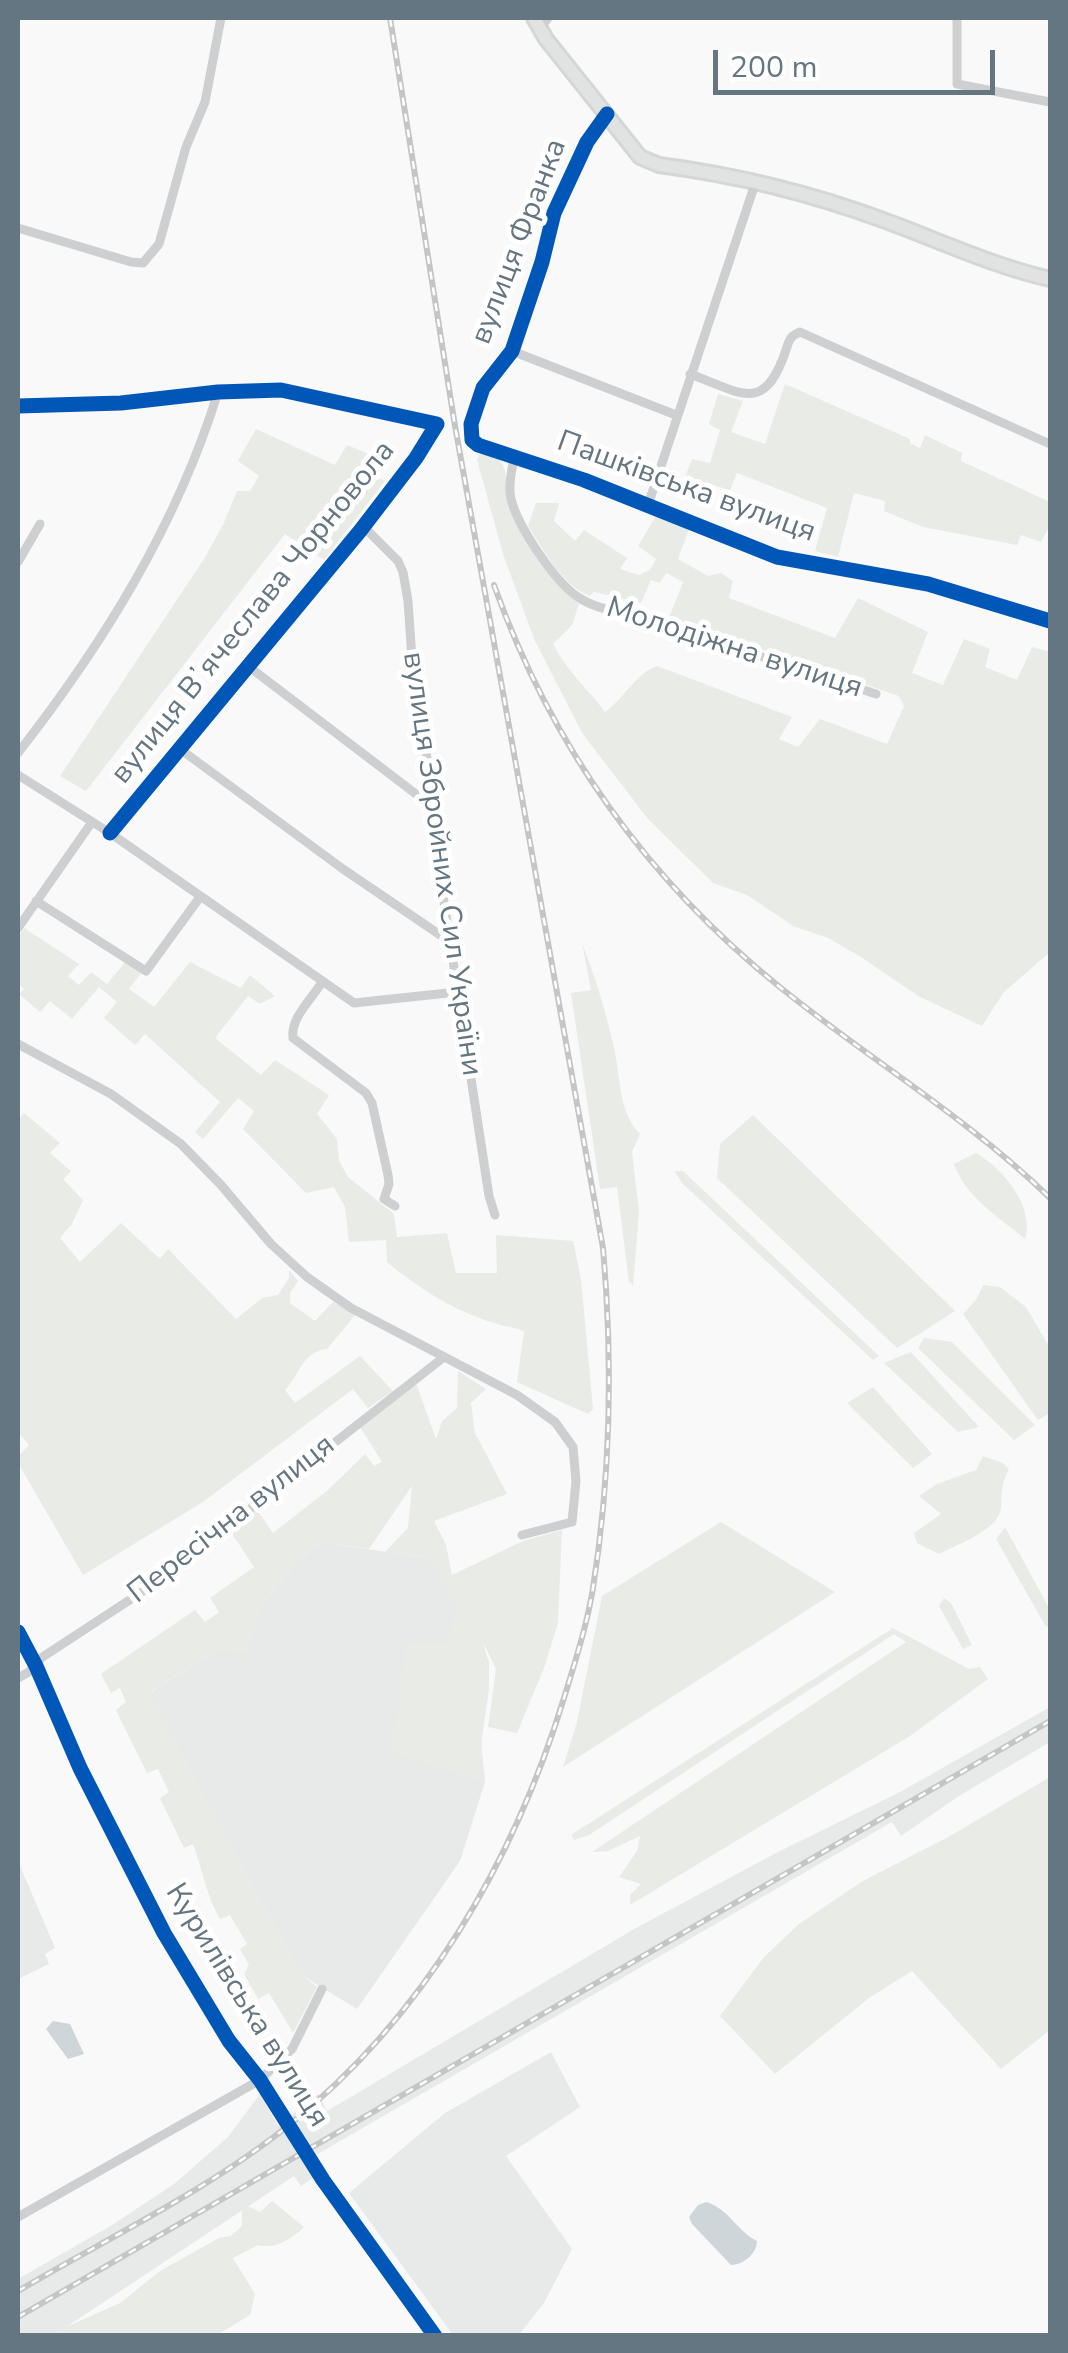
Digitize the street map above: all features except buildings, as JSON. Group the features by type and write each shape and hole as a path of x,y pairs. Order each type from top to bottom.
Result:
{"main road":[{"path":"541,21 546,39 640,157 659,165 756,181 820,197 1050,279"}],"street":[{"path":"18,228 143,263 159,244 186,147 204,102 221,18"},
{"path":"957,18 957,84 1050,102"},
{"name":"вулиця Франка","path":"478,444 472,440 471,424 482,388 512,351 554,213 587,142 606,114"},
{"path":"648,505 756,181"},
{"path":"690,374 750,394 769,387 790,338 800,332 1050,444"},
{"path":"512,351 676,415"},
{"name":"вулиця Вʼячеслава Чорновола","path":"110,833 364,526 437,424 281,390 218,392"},
{"path":"18,406 120,403 218,392 202,444 178,500 121,605 88,658 18,753"},
{"name":"Пашківська вулиця","path":"478,444 514,454 777,557 928,584 1050,621"},
{"name":"Молодіжна вулиця","path":"514,454 510,492 516,516 576,596 604,609 637,616 876,694"},
{"path":"19,555 40,524"},
{"name":"вулиця Збройних Сил України","path":"364,526 398,561 408,601 414,703 431,776 429,804 489,1196 496,1215"},
{"path":"248,666 429,804"},
{"path":"180,748 343,869 450,942"},
{"path":"18,775 110,833 354,1002 458,992"},
{"path":"18,928 92,822"},
{"path":"36,902 146,971 200,897"},
{"path":"322,982 296,1020 292,1038 353,1083 372,1103 389,1184 384,1199 395,1206"},
{"path":"18,1044 111,1094 181,1144 271,1244 307,1277 351,1308 517,1395 555,1422 573,1448 576,1481 572,1522 522,1535"},
{"name":"Пересічна вулиця","path":"18,1678 41,1658 154,1584 444,1357"},
{"name":"Курилівська вулиця","path":"18,1632 80,1768 164,1933 229,2040 435,2336"},
{"path":"18,2217 260,2080 292,2049 322,1989"}],"shaded area":[{"path":"785,384 910,439 920,448 925,435 962,453 961,461 1050,502 1050,525 1041,542 1021,535 1017,545 923,527 884,511 885,501 854,493 838,557 815,551 827,508 737,473 730,490 685,477 692,459 710,463 720,430 709,424 718,394 743,401 731,432 765,444"},
{"path":"256,429 335,465 347,445 374,456 367,471 385,481 324,560 285,534 86,791 60,776 204,559 237,491 250,491 259,476 238,461"},
{"path":"491,452 503,465 509,506 518,527 541,562 579,604 572,625 553,644 605,712 642,675 657,666 792,717 779,739 798,747 820,719 887,744 904,706 899,696 669,618 683,582 666,573 660,583 651,580 641,603 580,591 554,566 528,526 536,503 559,503 554,521 575,541 584,530 627,558 620,569 639,575 650,570 656,559 638,546 656,516 690,527 678,559 708,576 721,573 733,581 729,598 835,638 858,598 928,632 912,673 943,685 964,639 990,649 985,667 1017,680 1032,647 1050,652 1050,952 1004,992 982,1026 918,996 828,938 793,926 747,895 713,883 648,819 582,733 535,641 504,557 477,460 479,454"},
{"path":"24,928 79,964 68,976 79,985 91,972 107,984 126,961 142,972 129,989 154,1007 190,962 241,988 250,975 275,996 260,1004 248,996 215,1038 261,1075 275,1060 329,1095 317,1114 337,1139 339,1161 348,1177 394,1214 397,1237 447,1233 456,1273 497,1273 496,1235 573,1241 581,1279 593,1409 588,1414 517,1382 524,1331 472,1315 421,1288 387,1262 386,1240 349,1242 345,1207 334,1187 306,1193 243,1129 254,1111 238,1098 203,1139 195,1132 220,1102 145,1034 135,1045 104,1018 117,1002 99,987 72,1019 50,1001 40,1012 19,994 24,989 18,983 18,938"},
{"path":"582,943 610,1030 623,1103 640,1134 632,1152 639,1211 633,1286 629,1281 617,1187 600,1189 571,993 591,990"},
{"path":"24,1113 60,1143 50,1153 71,1171 63,1179 83,1200 72,1224 60,1238 80,1262 121,1223 160,1259 168,1249 236,1319 262,1298 278,1295 289,1278 289,1270 298,1281 290,1293 290,1303 315,1321 333,1302 356,1314 327,1349 312,1354 285,1390 295,1403 360,1356 393,1391 368,1408 353,1389 203,1502 83,1575 18,1463 18,1457 29,1445 18,1432 18,1120"},
{"path":"753,1115 955,1311 897,1348 717,1178 720,1144"},
{"path":"976,1153 1006,1179 1021,1202 1027,1226 1025,1239 984,1206 959,1176 954,1164"},
{"path":"674,1171 683,1171 879,1356 873,1360 683,1184"},
{"path":"983,1285 1000,1287 1026,1307 1050,1348 1050,1413 1038,1420 963,1314"},
{"path":"924,1338 952,1342 1035,1425 1014,1440 918,1348"},
{"path":"911,1352 979,1427 958,1432 884,1363"},
{"path":"458,1371 486,1389 471,1403 475,1433 507,1494 434,1521 446,1545 452,1575 523,1541 562,1530 558,1623 517,1733 488,1727 496,1669 483,1642 488,1679 482,1745 485,1782 391,1753 406,1644 447,1644 455,1605 439,1573 422,1557 385,1552 408,1528 412,1486 369,1549 320,1542 294,1566 262,1604 246,1654 217,1649 151,1692 243,1870 303,1976 317,1987 293,2033 269,1993 258,1999 244,1974 249,1965 240,1949 247,1944 230,1915 220,1919 193,1844 184,1848 160,1798 169,1792 158,1769 147,1773 116,1710 126,1702 120,1688 111,1693 101,1674 195,1610 205,1622 219,1612 210,1598 254,1567 227,1526 253,1504 273,1533 328,1490 365,1454 374,1466 382,1462 360,1427 416,1383 436,1439 442,1421 457,1408"},
{"path":"873,1387 932,1454 913,1468 847,1403"},
{"path":"983,1456 1009,1469 1001,1507 993,1523 939,1554 917,1543 914,1533 941,1514 919,1496 937,1484 976,1470"},
{"path":"721,1522 835,1592 563,1767 577,1722 602,1596"},
{"path":"1005,1527 1050,1610 1050,1624 1046,1627 996,1539"},
{"path":"320,1542 440,1560 489,1661 481,1744 485,1782 460,1861 357,2009 303,1976 150,1693 217,1649 246,1653 262,1604"},
{"path":"944,1598 951,1603 972,1645 963,1649 939,1606"},
{"path":"893,1628 969,1669 980,1667 988,1679 910,1736 630,1905 630,1895 641,1884 619,1877 637,1851 640,1836 608,1851 592,1852 906,1642 894,1634 589,1835 574,1840 571,1835"},
{"path":"1050,1707 1050,1742 901,1836 892,1822 316,2155 324,2171 301,2186 294,2176 54,2335 18,2335 18,2279 174,2184 228,2137 260,2094 278,2126 318,2094 327,2111 636,1928 900,1792"},
{"path":"1050,1777 1050,2030 1001,2069 912,1971 869,1998 775,2074 720,2016 764,1957 799,1924 861,1882 950,1836"},
{"path":"18,1861 55,1948 45,1954 49,1964 18,1979"},
{"path":"53,2021 70,2024 84,2054 68,2059 46,2029"},
{"path":"551,2052 580,2107 506,2156 572,2249 544,2303 519,2335 453,2335 349,2193 445,2113"},
{"path":"272,2201 304,2227 282,2242 258,2245 233,2258 255,2294 250,2315 217,2335 48,2335 120,2303 160,2271 219,2238 231,2236 242,2226 242,2210 248,2206 260,2212"},
{"path":"706,2202 757,2241 745,2261 731,2265 692,2224 689,2217 698,2205"}],"railway":[{"path":"18,2291 226,2171 289,2125 382,2036 458,1932 519,1818 564,1698 593,1588 604,1503 608,1418 603,1248 455,426 390,18"},
{"path":"494,585 517,644 575,755 647,856 688,902 781,988 986,1142 1050,1198"},
{"path":"18,2317 1050,1721"}],"cycle path":[{"path":"607,114 587,142 554,213 512,351 483,388 471,424 472,440 777,557 928,584 1050,621"},
{"path":"18,406 121,403 218,392 281,390 437,424 360,531 110,833"},
{"path":"18,1632 80,1768 164,1933 229,2041 260,2080 323,2180 435,2336"}]}
